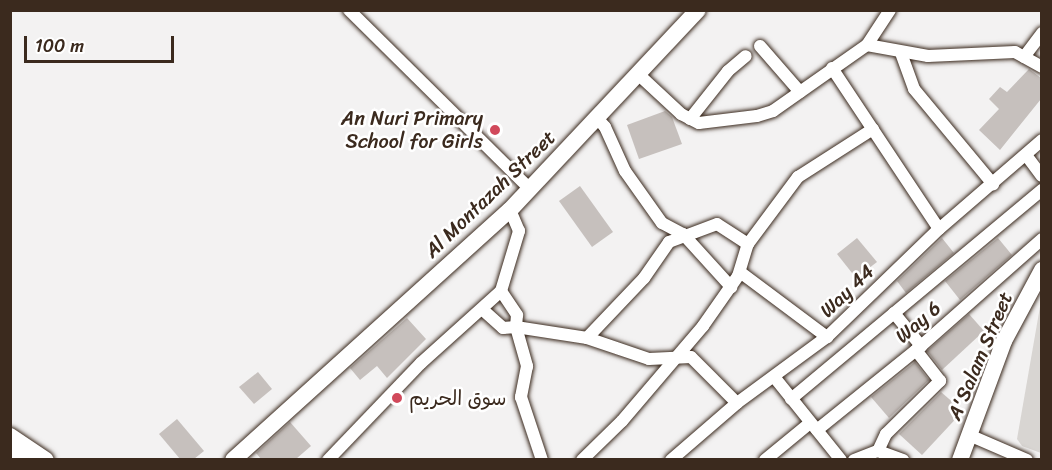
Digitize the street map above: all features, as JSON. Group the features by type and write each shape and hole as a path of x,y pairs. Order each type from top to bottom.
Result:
{"street":[{"path":"349,10 530,189"},
{"name":"Al Montazah Street","path":"233,459 510,210 698,10"},
{"path":"638,74 690,119 713,123 757,116 773,111 867,45 890,10"},
{"path":"1024,57 1041,33"},
{"path":"867,45 901,53 928,56 1000,51 1024,57 1041,67"},
{"path":"760,46 800,92"},
{"path":"901,53 914,89 993,184"},
{"path":"690,119 728,71 746,56"},
{"path":"832,68 939,229"},
{"path":"597,118 625,171 656,214 683,234 731,287"},
{"path":"582,459 622,421 731,287 740,272 748,244 798,177 873,129"},
{"name":"Way 44","path":"671,459 737,403 827,337 939,229 1041,140"},
{"path":"1026,155 1041,176"},
{"path":"791,399 1041,190"},
{"path":"328,459 421,363 483,310 501,291 519,231 510,210"},
{"path":"587,338 644,278 669,242 683,234 717,224 748,244"},
{"name":"Way 6","path":"765,459 918,348 1041,239"},
{"name":"A'Salam Street","path":"960,459 1004,341 1041,270"},
{"path":"740,272 827,337"},
{"path":"501,291 517,315 516,327 527,366 521,397 542,459"},
{"path":"483,310 503,328 516,327 587,338 649,359 677,356 698,361 737,403"},
{"path":"878,451 886,434 940,381 894,313"},
{"path":"774,378 841,459"},
{"name":"Al Montazah Street","path":"218,459 302,397"},
{"path":"969,435 1027,459"},
{"path":"10,436 46,459"},
{"path":"854,459 878,451 903,459"},
{"path":"10,452 22,459"}],"shaded area":[{"path":"1041,301 1041,453 1022,446 1017,439"}],"building":[{"path":"1029,69 1041,78 1041,99 1000,150 979,130 999,109 989,99 1000,87 1007,92"},
{"path":"665,111 672,117 682,144 639,159 627,125"},
{"path":"580,186 613,232 592,247 559,201"},
{"path":"857,238 877,262 856,278 837,254"},
{"path":"942,238 954,253 906,293 897,281"},
{"path":"998,238 1012,255 960,300 945,281"},
{"path":"969,314 984,331 942,370 927,351"},
{"path":"407,318 426,339 387,378 377,366 360,380 350,368"},
{"path":"915,362 929,380 889,418 871,397"},
{"path":"258,372 272,389 254,404 239,387"},
{"path":"941,392 963,411 922,455 899,434"},
{"path":"177,419 204,451 194,459 180,459 159,434"},
{"path":"290,422 311,446 296,459 261,459 256,453"}],"place":[{"name":"An Nuri Primary School for Girls","path":"495,130"},
{"name":"سوق الحريم","path":"397,398"}]}
